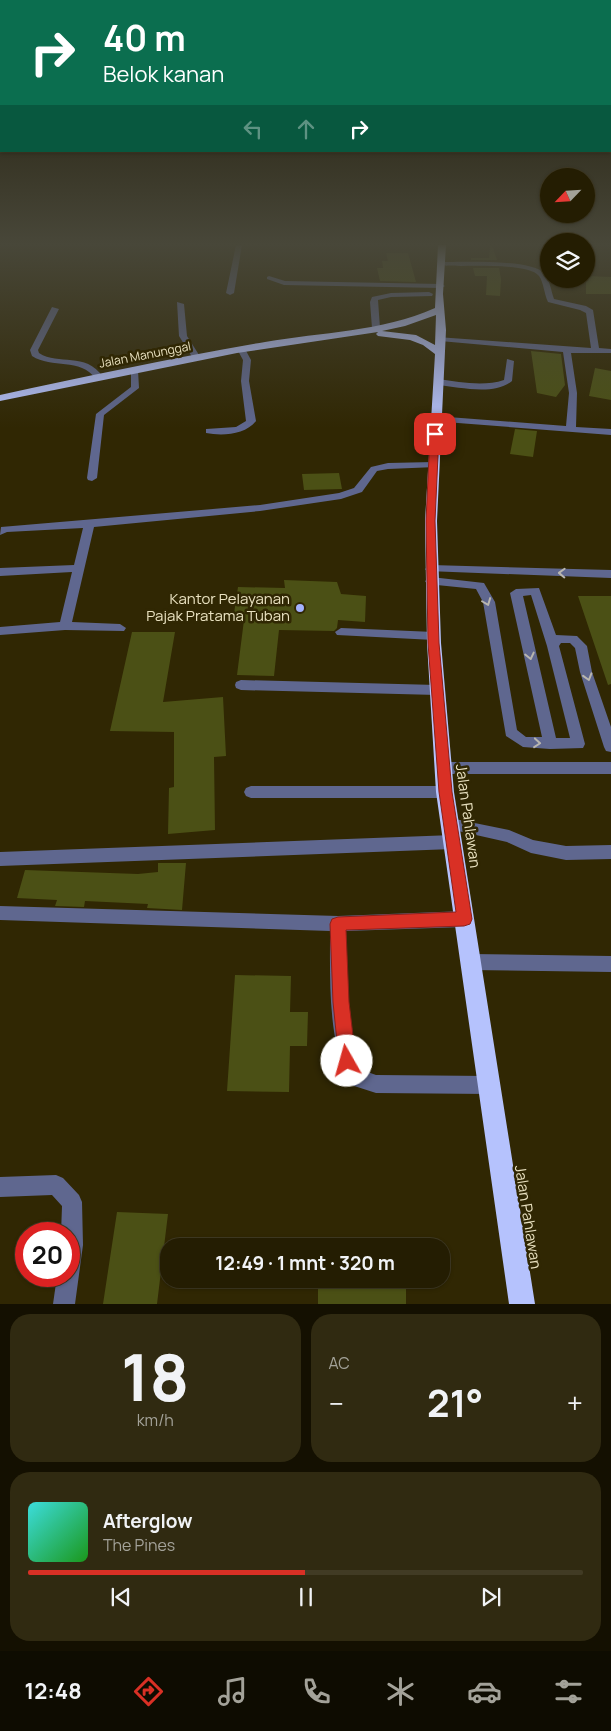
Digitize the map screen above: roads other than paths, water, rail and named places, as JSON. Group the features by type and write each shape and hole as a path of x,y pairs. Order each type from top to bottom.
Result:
{"highway":[{"name":"Jalan Pahlawan","path":"441,306 433,465 431,575 443,768 445,792 522,1304"},
{"name":"Jalan Manunggal","path":"0,398 241,349 376,328 423,318 441,309"},
{"path":"341,334 368,333 410,336 431,345 440,341"}],"street":[{"path":"180,306 183,336 197,358"},
{"path":"374,306 376,328"},
{"path":"574,306 590,312 595,351"},
{"path":"55,309 34,350 35,354 41,358 90,367 94,369 99,377"},
{"path":"440,341 567,350 611,351"},
{"path":"208,431 242,428 251,421 245,392 247,360 241,349"},
{"path":"567,350 573,394 571,428"},
{"path":"438,382 490,386 503,384 508,382 510,361"},
{"path":"92,478 100,414 135,388 134,370"},
{"path":"436,419 611,432"},
{"path":"0,532 5,529 89,524 260,508 341,496 358,490 370,471 374,469 388,466 433,465"},
{"path":"65,626 89,524"},
{"path":"0,572 78,568"},
{"path":"431,575 611,574"},
{"path":"431,575 480,586 489,602 511,732 523,742 550,744 578,744 554,646 535,591 516,593 550,744"},
{"path":"0,631 65,626 120,628"},
{"path":"341,632 434,636"},
{"path":"554,646 558,639 563,638 574,639 581,646 586,672 611,747"},
{"path":"241,685 437,690"},
{"path":"443,768 611,768"},
{"path":"251,792 445,792"},
{"path":"0,860 452,833 510,836 530,846 566,853 611,852"},
{"path":"0,913 338,924 464,919"},
{"path":"338,924 341,1002 347,1061 355,1077 376,1084 489,1084"},
{"path":"471,962 611,964"},
{"path":"0,1187 56,1185 72,1202 72,1222"},
{"path":"64,1304 66,1287"}],"place":[{"name":"Kantor Pelayanan Pajak Pratama Tuban","path":"300,608"}]}
